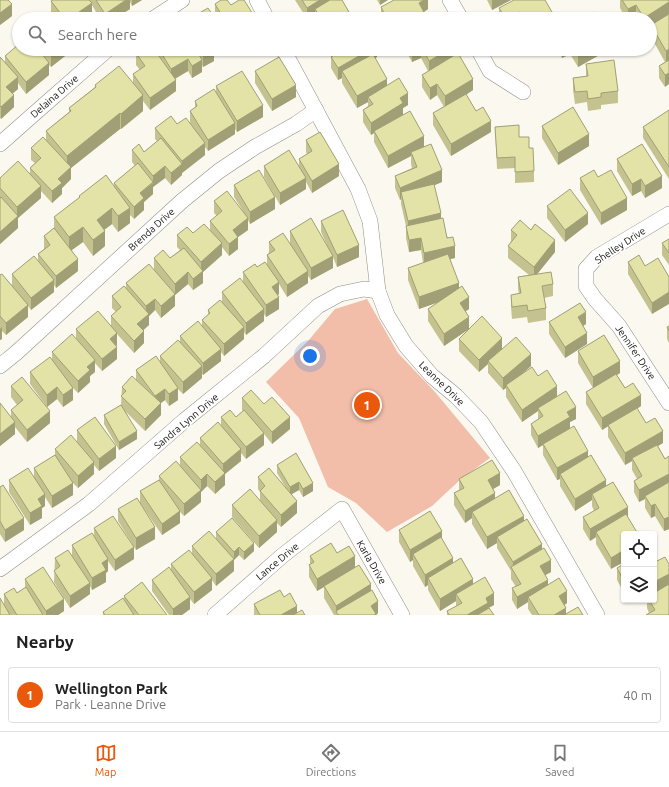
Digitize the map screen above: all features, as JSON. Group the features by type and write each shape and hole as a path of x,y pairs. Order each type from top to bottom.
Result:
{"street":[{"path":"164,12 182,0"},
{"path":"257,0 263,12"},
{"path":"450,0 457,12"},
{"name":"Delaina Drive","path":"0,144 100,56"},
{"name":"Leanne Drive","path":"287,56 358,189 370,221 378,291 387,315 406,346 432,376 456,396 481,422 514,471 597,615"},
{"path":"482,56 490,71 523,92"},
{"name":"Brenda Drive","path":"0,366 182,201 219,171 255,147 296,124 316,110"},
{"name":"Shelley Drive","path":"586,286 586,269 597,257 669,214"},
{"name":"Jennifer Drive","path":"586,286 595,299 620,326 669,403"},
{"name":"Sandra Lynn Drive","path":"0,569 89,504 185,420 264,356 318,306 340,294 364,289 378,291"},
{"name":"Lance Drive","path":"215,615 282,556 342,509"},
{"name":"Karla Drive","path":"342,509 402,615"}],"shaded area":[{"path":"367,299 398,353 435,392 490,458 461,479 432,506 387,532 356,503 328,487 299,418 266,382 308,341 335,309"}],"building":[{"path":"0,0 8,0 12,4 0,13"},
{"path":"89,0 92,3 79,12 59,12 51,1"},
{"path":"96,0 126,0 108,12 104,12"},
{"path":"221,0 227,0 231,5 239,0 244,0 252,12 220,12 215,4"},
{"path":"302,0 320,0 307,8"},
{"path":"330,0 342,0 349,12 317,12 315,9"},
{"path":"394,0 424,0 419,3 424,12 384,12 381,7"},
{"path":"514,0 545,0 552,12 502,12 499,8"},
{"path":"622,0 669,0 669,2 653,12 640,12 636,5 628,9"},
{"path":"208,8 211,12 201,12"},
{"path":"669,14 669,49 666,51 657,35 657,21"},
{"path":"12,50 12,56 44,56 49,63 26,82 5,56"},
{"path":"138,56 159,56 176,80 150,98 133,74 145,66"},
{"path":"163,56 200,56 202,60 192,66 188,59 171,69"},
{"path":"332,56 359,56 338,68 331,57"},
{"path":"369,56 374,56 387,79 357,96 342,71"},
{"path":"426,56 438,56 429,61"},
{"path":"453,56 460,56 473,79 445,96 437,84 430,88 422,75"},
{"path":"0,57 18,77 6,87 14,95 1,107 0,106"},
{"path":"279,57 296,85 272,99 255,71"},
{"path":"614,60 618,91 601,93 601,97 588,99 587,91 575,92 573,78 588,76 586,64"},
{"path":"669,60 669,73 665,75 659,66"},
{"path":"119,66 143,95 67,156 46,131 71,111 69,108 96,87 95,85"},
{"path":"242,71 263,105 237,121 216,86"},
{"path":"399,78 408,93 400,98 403,103 371,123 363,110 373,104 368,97"},
{"path":"214,89 235,123 208,140 190,111 197,106 195,101"},
{"path":"466,94 476,111 483,107 491,121 451,144 433,113"},
{"path":"573,107 589,134 558,153 542,126"},
{"path":"669,110 669,167 643,127"},
{"path":"410,111 424,136 388,156 374,131"},
{"path":"171,116 177,124 186,118 205,143 182,161 155,128"},
{"path":"519,125 519,137 529,137 529,148 533,148 534,171 515,172 515,157 497,158 495,127"},
{"path":"320,132 339,164 312,181 299,159 312,151 306,140"},
{"path":"43,137 71,167 58,179 62,183 52,191 30,168 41,158 31,148"},
{"path":"161,138 182,164 171,173 165,166 153,176 132,150 139,144 144,152"},
{"path":"431,144 442,170 400,188 395,176 417,167 411,152"},
{"path":"642,144 662,176 645,186 641,179 632,184 617,159"},
{"path":"289,150 306,178 280,193 264,166"},
{"path":"18,161 41,186 17,207 0,188 0,178"},
{"path":"138,163 153,182 140,193 144,198 134,207 114,183"},
{"path":"259,170 275,197 250,212 234,185"},
{"path":"594,170 598,177 611,170 627,198 601,213 580,178"},
{"path":"106,175 130,208 118,216 112,208 97,220 105,231 93,240 83,227 69,237 54,217"},
{"path":"434,184 441,213 408,221 401,192"},
{"path":"570,189 588,213 565,230 547,206"},
{"path":"227,191 248,218 233,230 238,237 229,244 210,221 222,211 214,201"},
{"path":"1,197 18,216 0,232 0,198"},
{"path":"343,210 359,245 337,255 321,221"},
{"path":"311,218 333,256 311,268 290,231"},
{"path":"443,218 447,238 453,237 455,246 424,253 421,238 409,240 406,226"},
{"path":"520,220 531,230 535,224 555,240 534,267 508,246 517,235 511,230"},
{"path":"204,224 222,243 201,262 177,235 187,227 193,233"},
{"path":"54,228 78,259 56,276 38,254 50,245 44,236"},
{"path":"283,233 308,271 287,285 267,255 275,250 269,242"},
{"path":"669,239 669,253 662,243"},
{"path":"184,248 203,271 193,279 188,272 175,284 154,258 163,250 170,258"},
{"path":"448,254 459,283 419,297 408,268"},
{"path":"639,255 645,266 658,258 669,277 669,292 652,303 628,262"},
{"path":"34,256 54,280 31,298 12,274"},
{"path":"265,262 279,282 272,287 279,297 266,305 243,272 255,264 257,267"},
{"path":"149,264 175,294 161,306 155,299 146,306 126,283"},
{"path":"551,272 553,284 542,286 546,308 528,311 527,305 512,307 511,295 521,293 518,277"},
{"path":"2,274 28,305 6,323 0,316 0,275"},
{"path":"240,278 264,309 246,323 222,292"},
{"path":"124,286 149,314 137,324 144,331 134,341 111,316 121,307 112,296"},
{"path":"462,286 469,297 460,303 469,317 444,334 428,309"},
{"path":"220,300 244,327 224,344 202,320 210,313 208,310"},
{"path":"580,303 586,312 578,317 587,333 565,347 549,322"},
{"path":"98,311 117,333 110,339 117,347 102,359 76,329"},
{"path":"482,316 502,338 479,360 459,339"},
{"path":"198,321 221,349 203,363 180,336"},
{"path":"72,334 95,360 87,367 90,370 78,381 52,352"},
{"path":"604,335 620,361 593,377 578,351"},
{"path":"516,337 531,354 503,378 488,361"},
{"path":"178,340 202,366 183,382 160,356"},
{"path":"156,356 178,388 169,394 165,389 155,396 136,370"},
{"path":"50,357 73,388 63,395 57,387 47,395 30,372"},
{"path":"532,367 538,376 547,370 557,386 522,410 506,385"},
{"path":"616,374 625,388 633,383 641,395 602,418 586,392"},
{"path":"132,376 161,403 145,419 121,396 126,391 122,387"},
{"path":"22,377 50,411 27,430 11,410 23,400 11,386"},
{"path":"251,390 264,404 272,397 290,417 272,432 242,398"},
{"path":"566,391 576,407 567,412 570,417 538,436 531,424 543,416 538,408"},
{"path":"0,403 15,422 0,434"},
{"path":"121,405 137,431 119,442 104,415"},
{"path":"637,408 646,423 655,418 663,431 625,453 608,425"},
{"path":"230,410 236,417 244,410 264,433 246,447 221,417"},
{"path":"95,417 116,446 99,459 77,430"},
{"path":"218,422 241,449 223,464 200,438"},
{"path":"574,426 588,451 557,468 543,444"},
{"path":"71,435 94,462 78,476 55,449"},
{"path":"197,442 225,473 215,482 207,474 201,480 180,457"},
{"path":"657,445 665,459 669,456 669,474 639,490 634,481 642,476 632,458"},
{"path":"296,453 313,483 303,489 299,482 290,487 277,465"},
{"path":"55,455 73,483 52,496 34,468"},
{"path":"591,455 606,480 575,499 560,474"},
{"path":"492,460 500,473 488,480 495,493 465,511 454,493 464,488 459,479"},
{"path":"176,461 201,490 184,504 159,476"},
{"path":"28,468 45,494 38,499 42,506 30,513 9,480"},
{"path":"269,468 297,501 281,515 260,491 265,486 258,477"},
{"path":"159,480 180,511 162,524 140,491"},
{"path":"613,482 628,507 590,529 583,517 599,508 592,494"},
{"path":"669,482 669,517 664,519 655,504 651,506 645,496"},
{"path":"3,485 24,518 5,530 0,521 0,487"},
{"path":"250,489 277,520 259,536 232,505"},
{"path":"509,490 524,516 487,537 472,512"},
{"path":"137,498 155,527 136,538 118,509"},
{"path":"430,511 442,531 410,550 399,530"},
{"path":"626,514 636,531 621,531 621,552 611,558 596,532"},
{"path":"113,516 134,547 115,560 94,528"},
{"path":"232,518 254,543 244,552 239,547 234,552 216,532"},
{"path":"527,519 542,544 513,562 497,537"},
{"path":"209,531 234,559 216,574 192,546"},
{"path":"92,533 108,559 102,563 106,570 92,578 72,545"},
{"path":"441,537 453,558 425,575 413,554"},
{"path":"331,543 337,553 349,546 355,556 317,579 309,565 314,562 310,556"},
{"path":"544,548 551,560 540,566 548,580 517,597 512,588 521,584 511,567"},
{"path":"68,550 90,583 70,596 54,571 60,566 55,558"},
{"path":"189,550 212,578 194,592 171,564"},
{"path":"665,557 669,564 669,574 657,580 657,561"},
{"path":"461,558 473,579 440,599 428,578"},
{"path":"359,565 371,584 336,606 324,586"},
{"path":"621,566 621,575 617,568"},
{"path":"43,567 64,599 46,611 25,579"},
{"path":"169,567 190,597 173,609 152,580"},
{"path":"485,577 494,593 486,598 488,603 467,615 449,615 447,611 462,603 456,594"},
{"path":"559,578 567,591 559,596 566,608 554,615 539,615 528,597"},
{"path":"142,582 167,615 139,615 124,596"},
{"path":"669,584 669,615 646,615 655,610 651,603 657,603 657,591"},
{"path":"26,587 43,615 17,615 4,594 14,588 17,593"},
{"path":"280,590 284,597 290,593 297,606 281,615 260,615 254,604"},
{"path":"372,590 378,601 371,606 376,614 338,615 336,611"},
{"path":"0,598 10,615 0,615"},
{"path":"123,598 134,615 105,615 103,612"},
{"path":"578,607 583,615 564,615"},
{"path":"489,608 494,615 477,615"},
{"path":"302,610 305,615 293,615"}],"place":[{"name":"Wellington Park","path":"367,405"}]}
